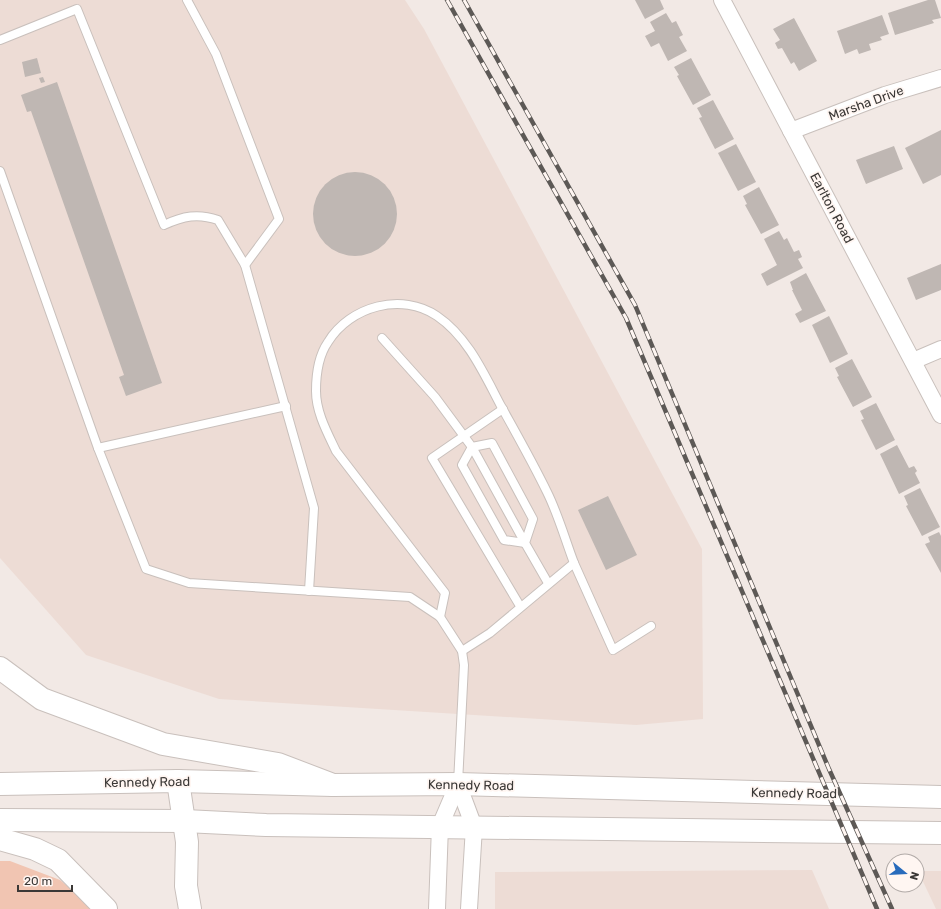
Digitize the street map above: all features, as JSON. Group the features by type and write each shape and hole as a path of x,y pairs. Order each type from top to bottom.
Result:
{"main road":[{"path":"0,668 42,699 156,742 278,764 333,785"},
{"name":"Kennedy Road","path":"0,784 178,781 333,785 458,784 941,797"},
{"path":"178,781 188,842 186,886 190,909"},
{"path":"0,820 185,821 266,825 941,833"},
{"path":"0,838 35,849 58,860 106,909"}],"street":[{"name":"Earlton Road","path":"722,0 941,415"},
{"name":"Marsha Drive","path":"791,131 885,95 941,78"},
{"path":"913,360 941,348"},
{"path":"437,909 440,826 458,784"},
{"path":"458,784 474,827 469,909"}],"lane":[{"path":"187,0 216,54 279,219 244,265"},
{"path":"0,40 77,9 164,225 189,216 206,216 218,220 244,265 286,406 314,508 309,590"},
{"path":"0,172 98,448 146,569 189,583 410,597 440,617 462,651 464,665 458,784"},
{"path":"440,617 445,593 336,451 325,429 317,404 316,392 322,355 328,342 336,332 355,315 365,310 387,304 400,304 425,308 449,325 460,337 477,361 548,493 574,563 613,650 651,626"},
{"path":"382,338 434,397 472,447 548,583"},
{"path":"98,448 286,406"},
{"path":"503,409 432,458 520,606"},
{"path":"492,443 533,519 525,543 504,540 462,465 472,447 492,443"},
{"path":"462,651 490,633 520,606 574,563"}],"shaded area":[{"path":"0,0 405,0 424,29 702,549 703,719 636,725 219,699 86,655 0,558"},
{"path":"0,861 10,861 60,880 94,909 0,909"},
{"path":"812,870 829,909 495,909 495,872"},
{"path":"925,871 941,871 941,909 936,909 925,886"}],"building":[{"path":"635,0 660,0 664,9 645,19"},
{"path":"928,0 935,0 941,18 932,20 934,23 895,35 888,13"},
{"path":"666,13 672,23 676,21 683,35 679,37 687,51 668,61 659,43 651,47 645,36 655,31 650,22"},
{"path":"882,15 889,34 880,37 882,40 869,44 871,50 859,54 857,49 845,54 837,31"},
{"path":"794,18 817,61 799,71 794,62 791,64 782,48 778,49 775,43 780,40 773,29"},
{"path":"37,58 41,73 25,77 22,62"},
{"path":"691,58 711,95 693,105 677,76 679,75 674,67"},
{"path":"43,77 45,82 41,83 39,78"},
{"path":"57,82 162,383 126,396 119,377 124,375 31,111 27,112 21,95"},
{"path":"713,100 734,139 715,149 699,118 702,117 697,108"},
{"path":"941,130 941,175 923,184 905,148"},
{"path":"736,144 756,182 738,191 718,153"},
{"path":"894,146 903,169 866,184 856,160"},
{"path":"347,172 363,172 379,179 390,190 397,206 397,222 394,230 385,244 379,249 363,256 347,256 331,249 320,238 313,222 313,206 320,190 331,179"},
{"path":"759,187 779,225 761,234 745,205 747,204 743,196"},
{"path":"779,231 784,240 787,238 794,252 799,250 802,257 798,259 803,268 767,286 761,274 777,265 764,239"},
{"path":"941,264 941,290 916,300 907,278"},
{"path":"806,273 826,311 800,323 795,314 802,310 792,290 790,282"},
{"path":"829,316 848,354 830,363 812,325"},
{"path":"852,359 872,397 853,407 837,377 839,376 835,368"},
{"path":"876,403 895,440 876,450 861,420 864,419 860,411"},
{"path":"897,445 909,468 914,466 917,471 915,473 920,483 899,494 880,454"},
{"path":"920,488 940,527 922,536 906,506 908,505 904,496"},
{"path":"608,496 637,555 606,570 578,510"},
{"path":"939,532 941,536 941,573 925,544 930,542 928,537"}],"railway":[{"path":"447,0 626,318 877,909"},
{"path":"464,0 635,305 829,769 892,909"}]}
